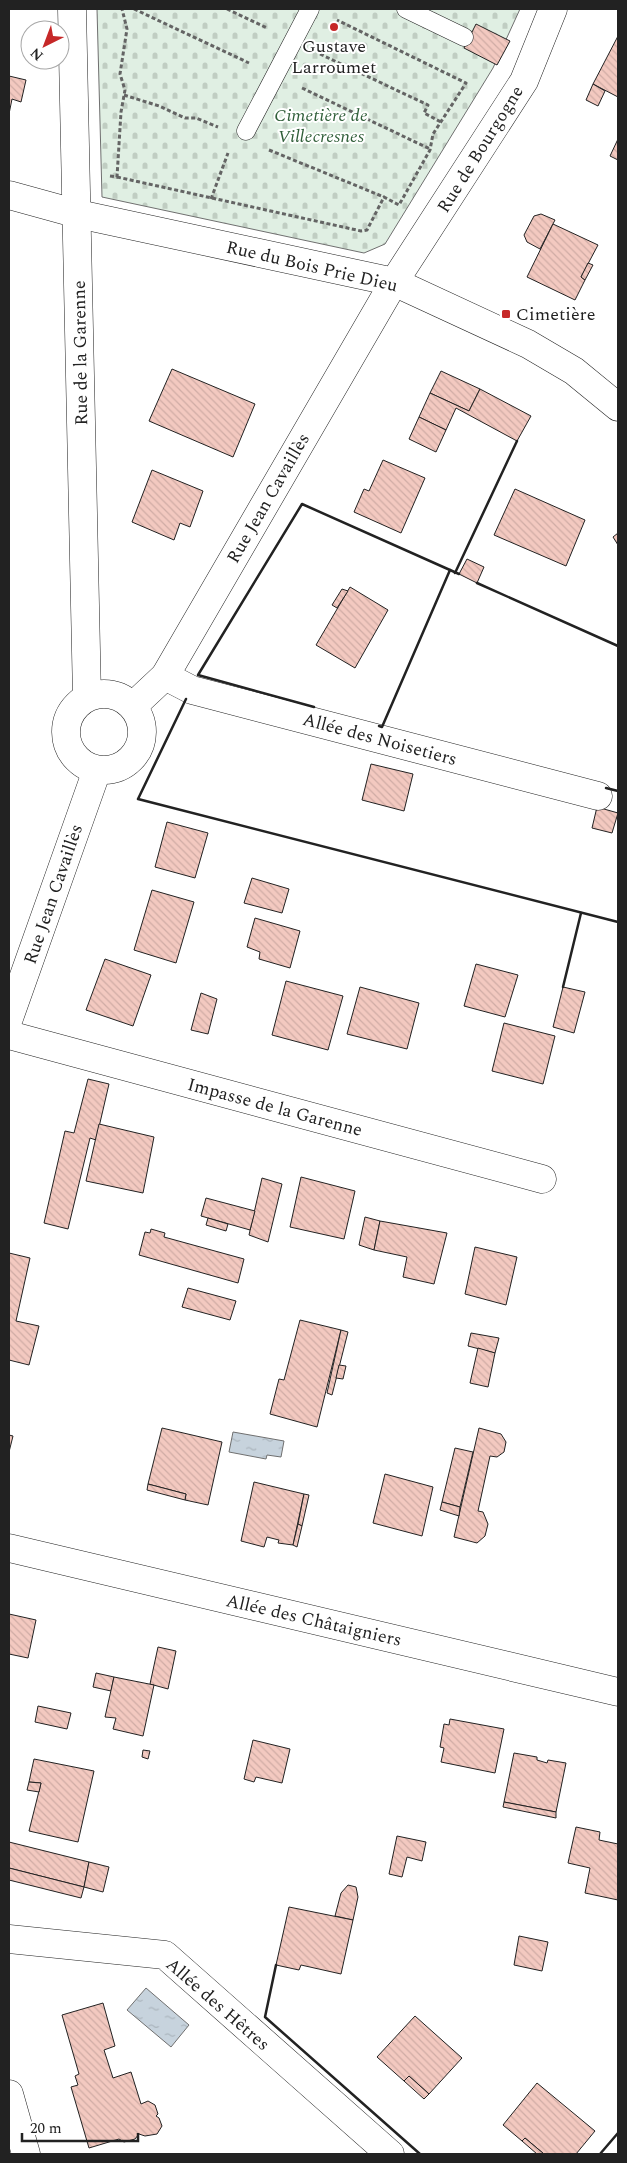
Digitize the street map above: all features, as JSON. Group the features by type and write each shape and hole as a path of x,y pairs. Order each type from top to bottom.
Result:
{"street":[{"name":"Rue de la Garenne","path":"72,9 78,214 87,697"},
{"name":"Rue de Bourgogne","path":"394,282 524,81 553,9"},
{"name":"Rue du Bois Prie Dieu","path":"9,195 78,214 344,273 394,282 528,344 615,394"},
{"name":"Rue Jean Cavaillès","path":"133,706 165,676 394,282"},
{"name":"Allée des Noisetiers","path":"165,676 192,690 598,796"},
{"path":"99,694 112,694 123,698 133,706 140,718 143,730 141,743 135,755 126,764 114,769 97,770 78,760 70,750 66,739 66,726 70,714 77,704 87,697 99,694"},
{"name":"Rue Jean Cavaillès","path":"9,1018 97,770"},
{"name":"Impasse de la Garenne","path":"9,1035 542,1179"},
{"name":"Allée des Châtaigniers","path":"9,1548 618,1692"},
{"name":"Allée des Hêtres","path":"9,1939 166,1956 390,2154"},
{"path":"9,2094 26,2154"}],"lane":[{"path":"246,130 310,9"},
{"path":"406,9 464,37"}],"path":[{"path":"117,177 121,112 125,90 120,74 127,29 122,9"},
{"path":"227,9 428,106 424,113 441,122"},
{"path":"105,176 117,177 361,232 367,230 384,197 399,205 430,150 433,134 466,82 332,17"},
{"path":"211,199 229,151 244,127 246,130"}],"green space":[{"name":"Cimetière de Villecresnes","path":"97,9 520,9 493,68 385,244 364,253 102,197"}],"water":[{"path":"233,1432 284,1441 281,1457 267,1455 266,1459 229,1452"},
{"path":"146,1988 189,2025 171,2047 127,2010"}],"building":[{"path":"476,24 510,41 497,65 464,48"},
{"path":"618,36 618,97 593,84"},
{"path":"9,76 26,80 21,102 12,99 9,114"},
{"path":"593,84 605,91 598,106 586,100"},
{"path":"618,139 618,160 610,156"},
{"path":"541,214 555,220 540,249 527,242 524,235 534,216"},
{"path":"553,224 598,245 581,277 585,280 575,300 527,277"},
{"path":"588,263 593,265 585,280 581,277"},
{"path":"172,369 255,404 233,457 149,421"},
{"path":"441,371 480,389 469,411 430,393"},
{"path":"480,389 531,416 517,441 456,408 446,430 419,417 430,393 469,411"},
{"path":"419,417 446,430 436,452 409,439"},
{"path":"383,460 425,478 401,533 354,512 364,489 369,491"},
{"path":"152,470 203,491 190,527 180,523 174,540 132,522"},
{"path":"515,489 585,520 566,566 494,535"},
{"path":"618,533 618,545 613,537"},
{"path":"467,559 484,567 477,583 459,574"},
{"path":"350,587 388,610 355,668 316,645"},
{"path":"342,589 348,591 337,608 332,605"},
{"path":"371,764 413,774 404,811 362,800"},
{"path":"597,807 618,813 612,833 592,828"},
{"path":"167,822 208,833 195,878 155,867"},
{"path":"252,878 289,889 282,913 244,903"},
{"path":"152,890 194,902 176,963 134,950"},
{"path":"255,918 300,931 290,968 259,959 260,952 247,947"},
{"path":"105,959 151,975 133,1026 86,1010"},
{"path":"476,964 518,975 505,1017 464,1006"},
{"path":"286,981 343,996 328,1050 272,1035"},
{"path":"360,987 419,1003 407,1049 347,1034"},
{"path":"563,987 585,992 574,1033 553,1027"},
{"path":"201,993 217,999 208,1034 191,1030"},
{"path":"504,1023 555,1036 543,1084 492,1071"},
{"path":"88,1079 109,1084 96,1140 90,1138 68,1229 44,1223 65,1131 74,1133"},
{"path":"99,1124 154,1137 143,1193 86,1181"},
{"path":"301,1177 355,1191 344,1239 290,1227"},
{"path":"262,1178 282,1184 268,1242 249,1235"},
{"path":"206,1198 255,1211 250,1230 201,1216"},
{"path":"365,1217 380,1221 374,1250 359,1245"},
{"path":"208,1218 228,1224 226,1231 206,1225"},
{"path":"380,1221 447,1233 434,1284 403,1277 407,1257 374,1250"},
{"path":"151,1229 165,1233 164,1237 244,1259 238,1283 139,1255 145,1232 150,1233"},
{"path":"475,1247 517,1257 506,1305 465,1294"},
{"path":"9,1253 30,1258 16,1321 39,1326 29,1365 9,1360"},
{"path":"188,1288 236,1301 230,1320 182,1307"},
{"path":"300,1320 341,1330 317,1427 270,1414 279,1379 284,1380"},
{"path":"341,1330 348,1332 332,1395 327,1393"},
{"path":"471,1333 499,1338 495,1353 468,1346"},
{"path":"478,1348 495,1353 488,1387 470,1383"},
{"path":"339,1365 346,1366 343,1379 336,1378"},
{"path":"162,1428 222,1442 208,1505 185,1500 186,1494 148,1484"},
{"path":"479,1428 501,1434 506,1442 504,1452 497,1457 490,1456 478,1511 483,1512 488,1524 485,1536 477,1543 454,1537"},
{"path":"9,1435 13,1436 9,1452"},
{"path":"455,1448 473,1452 460,1507 442,1502"},
{"path":"385,1474 433,1487 422,1536 373,1523"},
{"path":"254,1482 304,1494 293,1545 278,1543 279,1540 267,1537 264,1547 241,1541"},
{"path":"148,1484 186,1494 185,1500 147,1490"},
{"path":"304,1494 309,1495 302,1526 298,1524"},
{"path":"442,1502 460,1507 459,1516 440,1510"},
{"path":"298,1524 302,1526 297,1547 293,1545"},
{"path":"9,1614 36,1620 28,1658 9,1654"},
{"path":"158,1647 176,1651 168,1689 150,1684"},
{"path":"96,1673 114,1677 111,1691 93,1687"},
{"path":"114,1677 154,1685 143,1736 113,1729 116,1718 105,1717"},
{"path":"38,1706 71,1713 67,1729 35,1722"},
{"path":"450,1719 504,1729 495,1773 441,1762 444,1748 440,1747 444,1724 449,1725"},
{"path":"253,1740 290,1749 282,1783 256,1777 254,1782 244,1779"},
{"path":"143,1750 150,1751 148,1759 142,1757"},
{"path":"514,1753 537,1757 537,1760 547,1763 548,1760 566,1763 556,1812 504,1802"},
{"path":"34,1759 94,1771 78,1842 29,1831 41,1783 29,1782"},
{"path":"29,1782 41,1783 39,1792 27,1790"},
{"path":"504,1802 556,1812 556,1818 503,1807"},
{"path":"576,1827 600,1832 599,1840 618,1844 618,1900 585,1893 590,1868 568,1863"},
{"path":"397,1836 426,1842 422,1861 407,1857 402,1877 389,1874"},
{"path":"9,1842 89,1862 84,1887 9,1868"},
{"path":"89,1862 109,1867 103,1892 84,1887"},
{"path":"9,1868 84,1887 81,1898 9,1880"},
{"path":"348,1885 356,1887 358,1897 353,1920 335,1916 341,1893"},
{"path":"289,1907 353,1920 341,1974 301,1965 299,1970 276,1965"},
{"path":"519,1936 548,1942 542,1971 514,1965"},
{"path":"103,2003 115,2046 104,2050 113,2078 131,2072 141,2104 148,2101 155,2105 158,2114 156,2116 159,2118 162,2126 157,2134 145,2136 139,2134 135,2139 124,2142 119,2139 89,2148 71,2087 78,2085 75,2076 79,2074 62,2015"},
{"path":"415,2016 462,2058 429,2094 409,2076 404,2081 377,2057"},
{"path":"409,2076 429,2094 424,2099 404,2081"},
{"path":"537,2083 595,2131 576,2154 544,2154 525,2138 522,2141 503,2125"},
{"path":"525,2138 544,2154 537,2154 522,2141"}],"wall":[{"path":"455,573 517,441"},
{"path":"314,707 198,675 302,504 450,570"},
{"path":"379,726 382,727 450,570 459,574"},
{"path":"477,583 618,646"},
{"path":"186,699 138,799 618,922"},
{"path":"606,788 618,791"},
{"path":"563,987 581,913"},
{"path":"276,1965 265,2017 420,2154"},
{"path":"600,2154 618,2133"}],"place":[{"name":"Gustave Larroumet","path":"334,27"},
{"name":"Cimetière","path":"506,314"}]}
